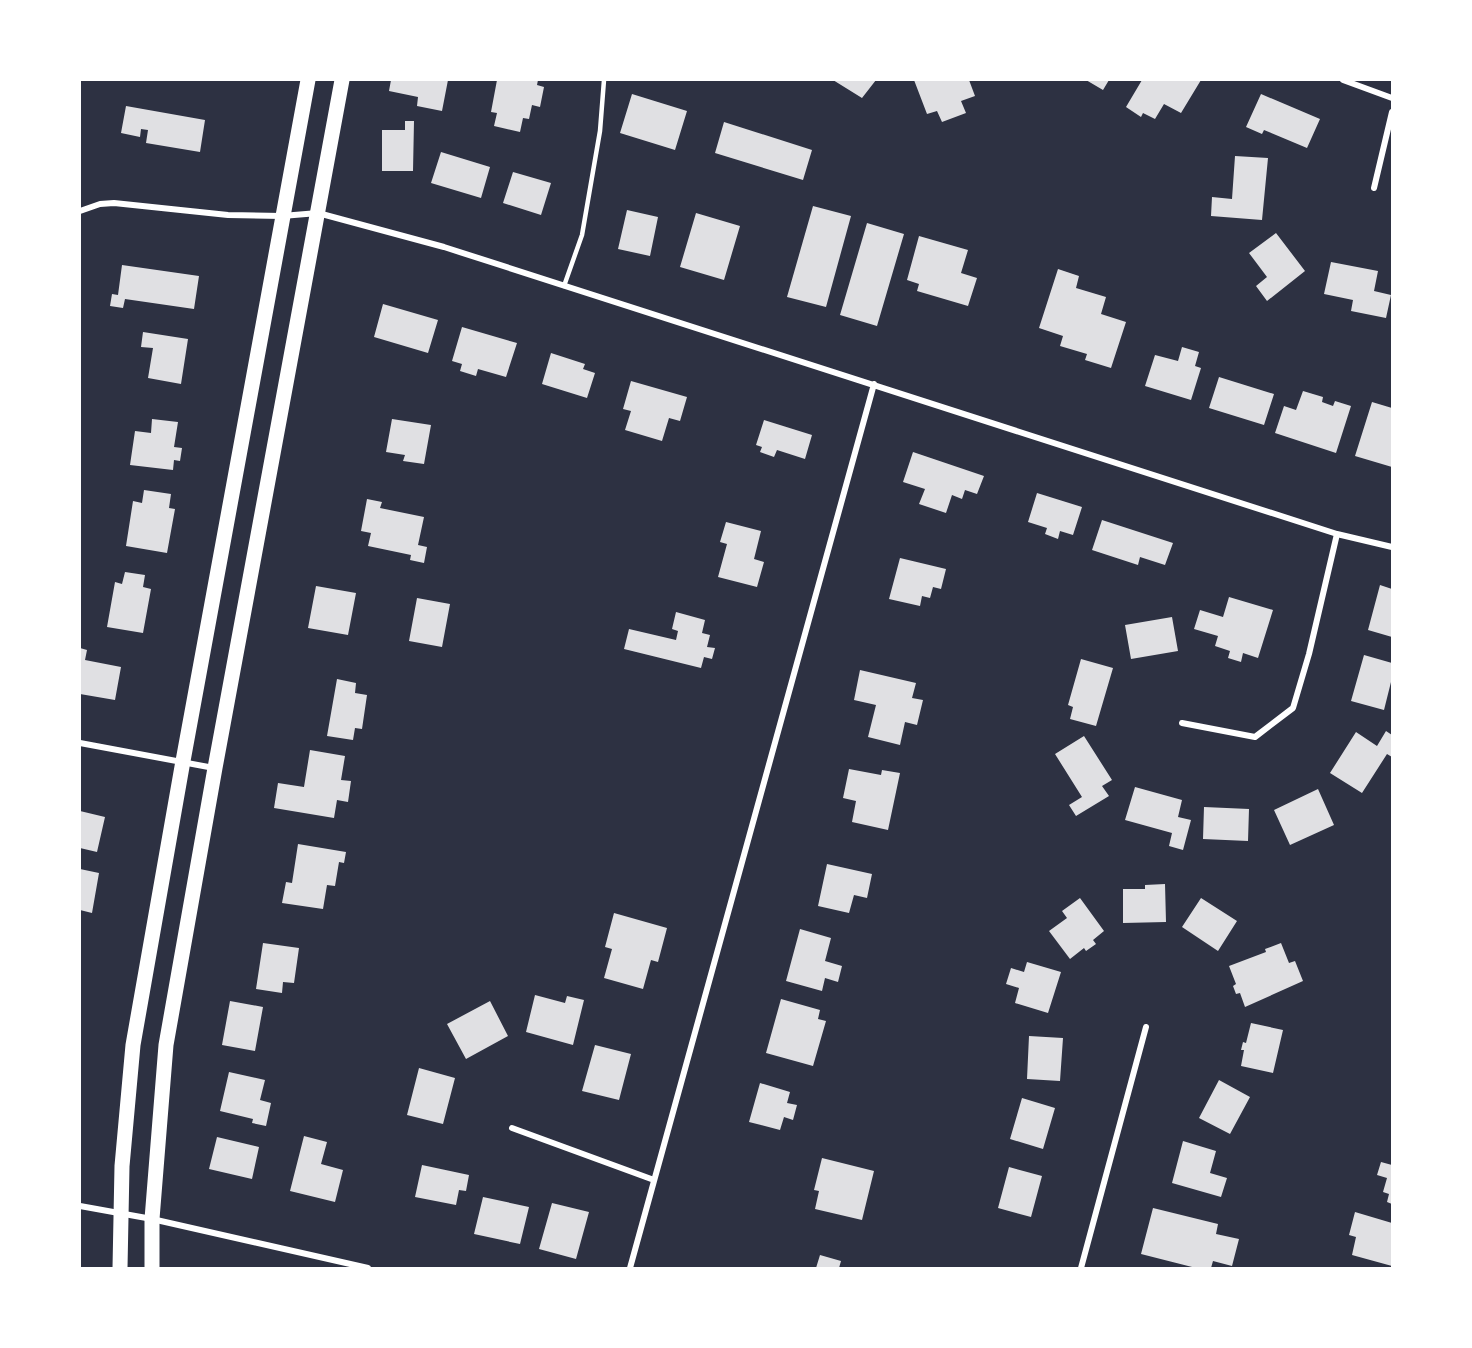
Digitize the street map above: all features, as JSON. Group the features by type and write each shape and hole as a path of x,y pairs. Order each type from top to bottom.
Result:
{"main road":[{"path":"120,1269 124,1127 133,1045 308,80"},
{"path":"152,1269 152,1219 166,1045 342,80"}],"street":[{"path":"1343,80 1392,98"},
{"path":"1374,188 1392,112"},
{"path":"80,211 100,204 114,203 228,216 318,213 444,247 1337,534 1392,548"},
{"path":"630,1269 874,384"},
{"path":"1182,723 1255,737 1293,708 1309,654 1337,534"},
{"path":"80,743 215,768"},
{"path":"1081,1269 1146,1027"},
{"path":"512,1128 654,1180"},
{"path":"80,1206 152,1219 368,1269"}],"lane":[{"path":"564,286 582,235 600,131 604,80"}],"building":[{"path":"391,80 448,80 442,111 417,106 418,97 389,91"},
{"path":"497,80 538,80 537,85 544,87 540,107 532,105 529,119 523,118 520,132 494,126 497,113 491,112"},
{"path":"833,80 876,80 862,98"},
{"path":"914,80 969,80 975,96 961,101 966,113 942,122 937,111 927,114"},
{"path":"1086,80 1109,80 1103,90"},
{"path":"1142,80 1201,80 1181,113 1164,104 1155,119 1143,113 1141,117 1126,107"},
{"path":"632,94 687,111 675,150 620,133"},
{"path":"1261,94 1320,119 1307,148 1264,130 1262,134 1246,127"},
{"path":"126,106 205,120 200,152 146,143 148,130 141,129 140,137 121,133"},
{"path":"405,121 414,121 413,171 382,171 382,130 405,130"},
{"path":"724,122 812,150 803,180 715,153"},
{"path":"441,152 490,167 481,198 431,183"},
{"path":"1235,156 1268,158 1262,220 1211,216 1212,197 1232,199"},
{"path":"513,172 551,183 541,215 503,203"},
{"path":"813,206 851,216 826,307 787,297"},
{"path":"627,210 658,217 650,256 618,249"},
{"path":"696,213 740,226 724,280 680,267"},
{"path":"867,223 904,234 877,326 840,315"},
{"path":"1276,233 1305,271 1267,301 1256,286 1267,277 1249,253"},
{"path":"919,236 968,250 961,273 977,278 968,306 917,291 919,284 907,280"},
{"path":"1331,262 1378,271 1374,291 1391,295 1386,318 1351,311 1353,300 1324,294"},
{"path":"122,265 199,276 194,309 125,299 123,308 110,306 112,294 118,295"},
{"path":"1058,269 1079,276 1076,288 1106,297 1101,314 1126,322 1111,368 1085,360 1087,354 1060,346 1063,336 1039,328"},
{"path":"383,304 438,320 428,353 374,337"},
{"path":"462,327 517,343 506,377 478,369 476,376 460,371 462,364 452,361"},
{"path":"143,332 188,339 181,384 148,378 153,348 141,347"},
{"path":"1182,347 1199,352 1195,366 1201,368 1191,400 1145,386 1155,355 1178,361"},
{"path":"551,353 585,364 583,369 595,373 587,398 542,384"},
{"path":"1219,377 1274,394 1264,425 1209,408"},
{"path":"631,381 687,397 680,421 669,418 662,441 625,430 631,411 623,409"},
{"path":"1303,391 1323,397 1322,402 1333,406 1335,401 1351,406 1336,453 1275,433 1284,406 1296,410"},
{"path":"1372,402 1392,408 1392,467 1355,456"},
{"path":"152,419 178,422 174,447 182,448 180,461 174,460 173,470 130,465 135,431 151,433"},
{"path":"392,419 431,425 424,464 403,461 405,455 386,452"},
{"path":"764,420 812,435 805,459 777,450 774,457 760,452 762,447 756,445"},
{"path":"913,452 984,476 977,494 965,490 962,499 952,495 946,513 919,504 925,489 903,482"},
{"path":"144,490 171,494 169,508 175,509 167,553 126,546 133,501 142,503"},
{"path":"1037,493 1082,507 1073,535 1060,531 1058,539 1045,534 1047,528 1028,522"},
{"path":"367,499 382,502 380,508 424,517 418,545 427,547 424,563 410,560 411,555 368,546 371,533 361,531"},
{"path":"1102,520 1173,543 1165,565 1140,557 1138,565 1092,550"},
{"path":"726,522 761,531 754,559 764,562 757,587 718,577 727,544 720,542"},
{"path":"900,558 946,569 941,589 933,587 930,598 922,596 920,606 889,599"},
{"path":"125,572 145,575 143,587 151,589 143,633 107,627 115,582 122,584"},
{"path":"1380,585 1392,589 1392,637 1368,630"},
{"path":"316,586 356,593 348,635 308,628"},
{"path":"1229,597 1273,610 1258,658 1243,653 1241,662 1228,658 1230,651 1215,646 1218,636 1194,629 1200,610 1223,617"},
{"path":"417,598 450,604 442,647 409,641"},
{"path":"676,612 705,620 702,633 710,635 707,647 715,648 712,659 704,657 701,668 624,649 629,629 676,640 678,631 672,629"},
{"path":"1172,617 1178,651 1131,659 1125,625"},
{"path":"80,648 87,650 85,660 121,667 115,700 80,694"},
{"path":"1364,655 1392,663 1392,678 1384,710 1351,701"},
{"path":"1081,659 1113,668 1096,726 1070,719 1073,707 1068,705"},
{"path":"860,670 916,683 912,698 923,700 917,725 905,722 900,745 868,737 876,705 854,700"},
{"path":"337,679 356,683 355,693 367,695 362,729 355,728 353,740 327,736"},
{"path":"1386,731 1392,735 1392,757 1387,754 1362,793 1330,773 1356,732 1377,746"},
{"path":"1084,736 1112,780 1102,786 1109,796 1076,816 1069,805 1082,797 1055,754"},
{"path":"310,750 345,756 341,780 351,781 348,802 337,800 334,818 274,808 278,783 304,787"},
{"path":"849,769 881,775 882,770 900,773 888,830 852,822 856,801 843,798"},
{"path":"1135,787 1182,800 1178,817 1191,820 1183,850 1169,846 1172,833 1125,820"},
{"path":"1318,789 1334,825 1290,845 1274,810"},
{"path":"1204,807 1249,809 1248,841 1203,839"},
{"path":"80,811 105,817 97,852 80,848"},
{"path":"298,844 346,852 344,863 339,862 335,886 327,885 323,909 282,903 286,882 292,883"},
{"path":"827,864 872,874 867,898 854,895 849,913 818,906"},
{"path":"80,869 99,873 92,913 80,910"},
{"path":"1165,884 1166,922 1123,923 1123,889 1145,889 1145,885"},
{"path":"1080,898 1104,931 1093,940 1096,944 1086,951 1084,948 1070,959 1049,931 1067,918 1062,911"},
{"path":"1201,898 1237,921 1218,951 1182,927"},
{"path":"614,913 667,928 658,962 651,960 643,989 604,978 612,949 605,947"},
{"path":"800,929 831,938 825,961 842,966 838,982 825,978 822,991 786,981"},
{"path":"263,943 299,948 294,983 283,982 282,993 256,989"},
{"path":"1281,943 1289,963 1295,961 1303,981 1245,1007 1240,993 1236,994 1233,986 1236,984 1229,966 1266,952 1265,949"},
{"path":"1027,962 1061,972 1048,1013 1015,1003 1019,988 1006,984 1011,968 1024,972"},
{"path":"535,995 565,1003 567,996 584,1000 573,1045 526,1032"},
{"path":"781,999 820,1010 818,1019 826,1021 813,1066 766,1053"},
{"path":"230,1001 263,1007 255,1051 222,1045"},
{"path":"490,1001 508,1036 466,1059 447,1024"},
{"path":"1251,1023 1283,1030 1273,1073 1241,1066 1244,1050 1241,1050 1243,1042 1246,1043"},
{"path":"1029,1036 1063,1038 1060,1081 1027,1079"},
{"path":"595,1045 631,1054 619,1100 582,1091"},
{"path":"419,1068 455,1078 443,1124 407,1115"},
{"path":"229,1072 265,1080 260,1100 271,1103 266,1126 252,1123 253,1119 220,1111"},
{"path":"1219,1080 1250,1097 1230,1134 1199,1118"},
{"path":"760,1083 790,1092 787,1103 797,1105 793,1120 784,1117 780,1130 749,1122"},
{"path":"1022,1098 1055,1108 1043,1149 1010,1139"},
{"path":"304,1136 327,1142 321,1164 343,1170 335,1202 290,1191"},
{"path":"217,1137 259,1147 252,1179 209,1169"},
{"path":"1183,1141 1216,1151 1210,1173 1227,1178 1221,1197 1172,1183"},
{"path":"822,1158 874,1171 862,1220 815,1209 819,1191 814,1190"},
{"path":"1381,1162 1392,1165 1392,1204 1387,1202 1389,1194 1383,1192 1387,1178 1377,1175"},
{"path":"422,1165 469,1175 466,1191 459,1190 456,1205 415,1197"},
{"path":"1009,1167 1042,1176 1031,1217 998,1208"},
{"path":"483,1197 529,1207 520,1244 474,1234"},
{"path":"552,1203 589,1212 576,1259 539,1249"},
{"path":"1153,1208 1218,1224 1216,1234 1239,1239 1232,1266 1213,1261 1211,1268 1196,1268 1141,1254"},
{"path":"1355,1212 1392,1223 1392,1266 1352,1255 1356,1237 1349,1235"},
{"path":"820,1255 841,1261 839,1268 816,1268"}]}
